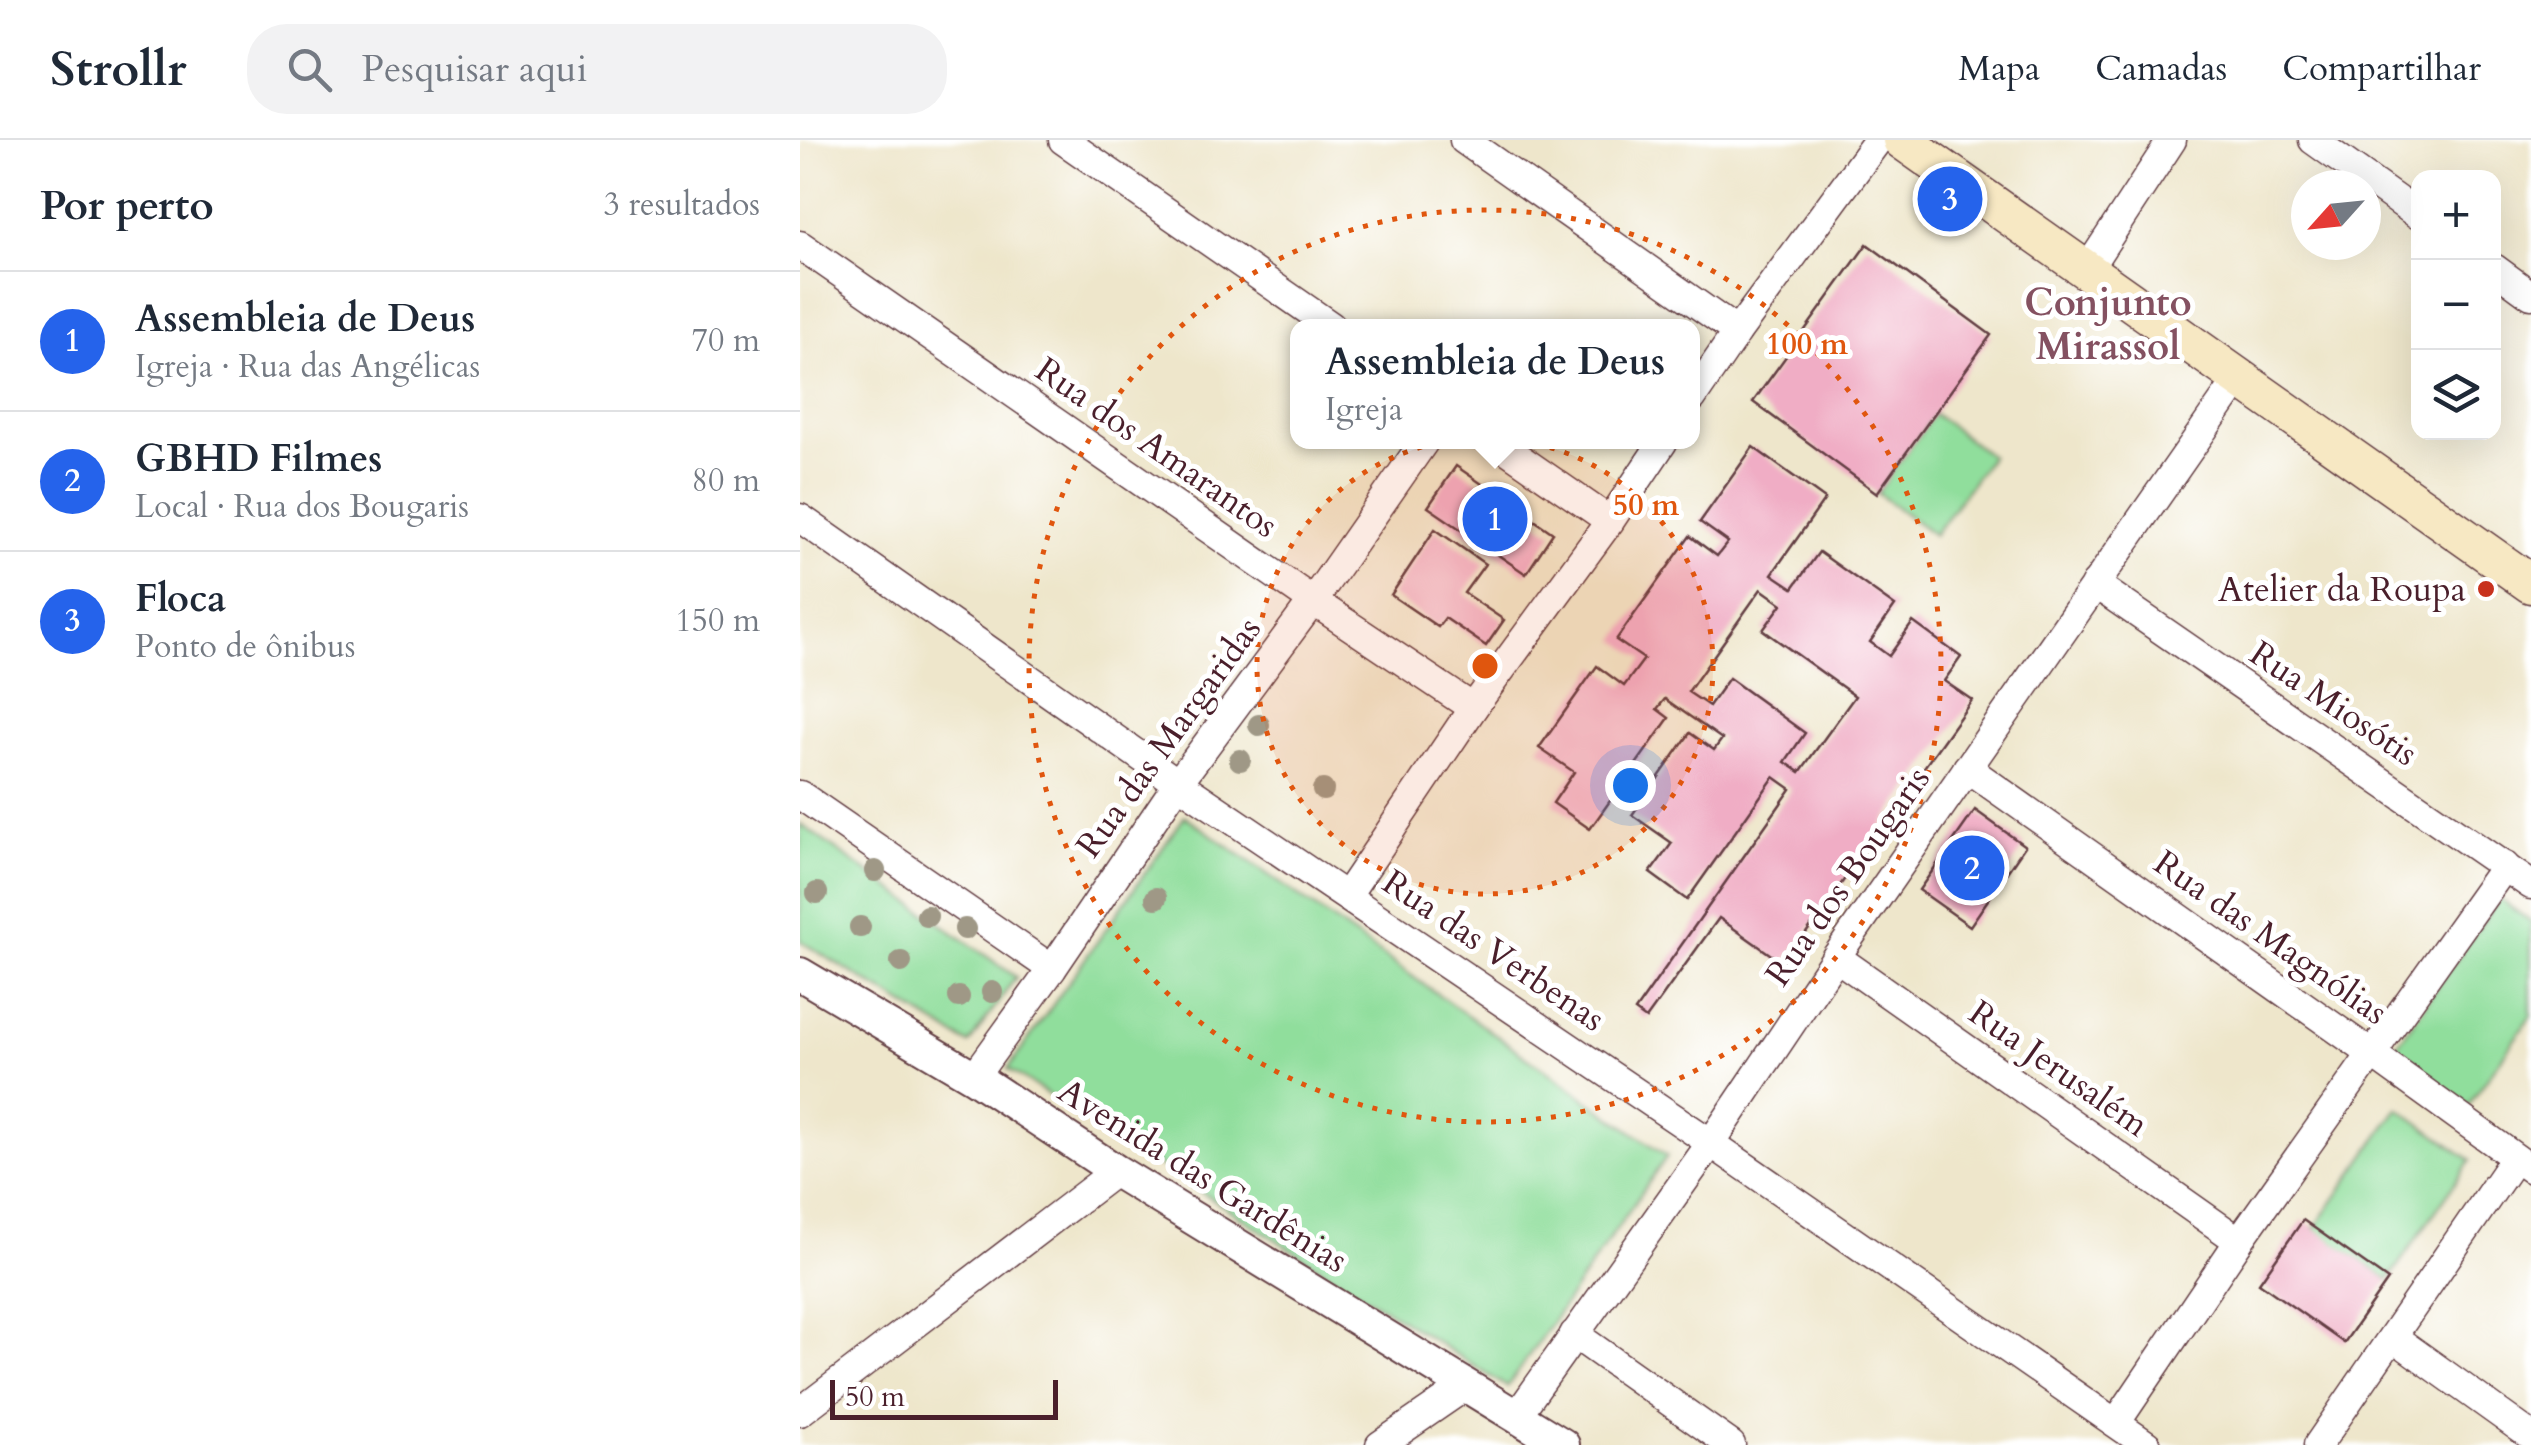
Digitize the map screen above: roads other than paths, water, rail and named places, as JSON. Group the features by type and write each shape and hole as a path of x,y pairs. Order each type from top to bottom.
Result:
{"main road":[{"path":"1902,140 2531,584"}],"street":[{"path":"1062,140 1321,319"},
{"path":"1464,140 1737,332"},
{"path":"1700,386 1878,140"},
{"path":"2086,270 2172,140"},
{"path":"2313,140 2411,210"},
{"name":"Rua dos Amarantos","path":"800,245 1474,708"},
{"path":"2501,273 2531,294"},
{"name":"Rua dos Bougaris","path":"1516,1417 1711,1143 1966,768 2240,377"},
{"name":"Rua das Margaridas","path":"974,1077 1178,782 1313,601 1419,449"},
{"path":"1506,449 1610,520"},
{"path":"1347,896 1474,708 1658,449"},
{"name":"Rua das Verbenas","path":"800,518 1178,782 1711,1143 2147,1445"},
{"name":"Rua Miosótis","path":"2094,584 2530,882"},
{"name":"Rua das Magnólias","path":"1966,768 2523,1163"},
{"path":"800,795 1052,969"},
{"path":"2116,1423 2239,1241 2505,866"},
{"name":"Rua Jerusalém","path":"1836,957 2239,1241"},
{"name":"Avenida das Gardênias","path":"800,974 974,1077 1116,1170 1563,1445"},
{"path":"2318,1445 2392,1337 2523,1163"},
{"path":"800,1412 1116,1170"},
{"path":"1574,1334 1730,1445"},
{"path":"2392,1337 2531,1436"},
{"path":"1380,1445 1466,1386"}],"place":[{"name":"Floca","path":"1950,199"},
{"name":"Assembleia de Deus","path":"1495,519"},
{"name":"Atelier da Roupa","path":"2486,589"},
{"name":"GBHD Filmes","path":"1972,868"}],"district":[{"name":"Conjunto Mirassol","path":"2108,324"}]}
